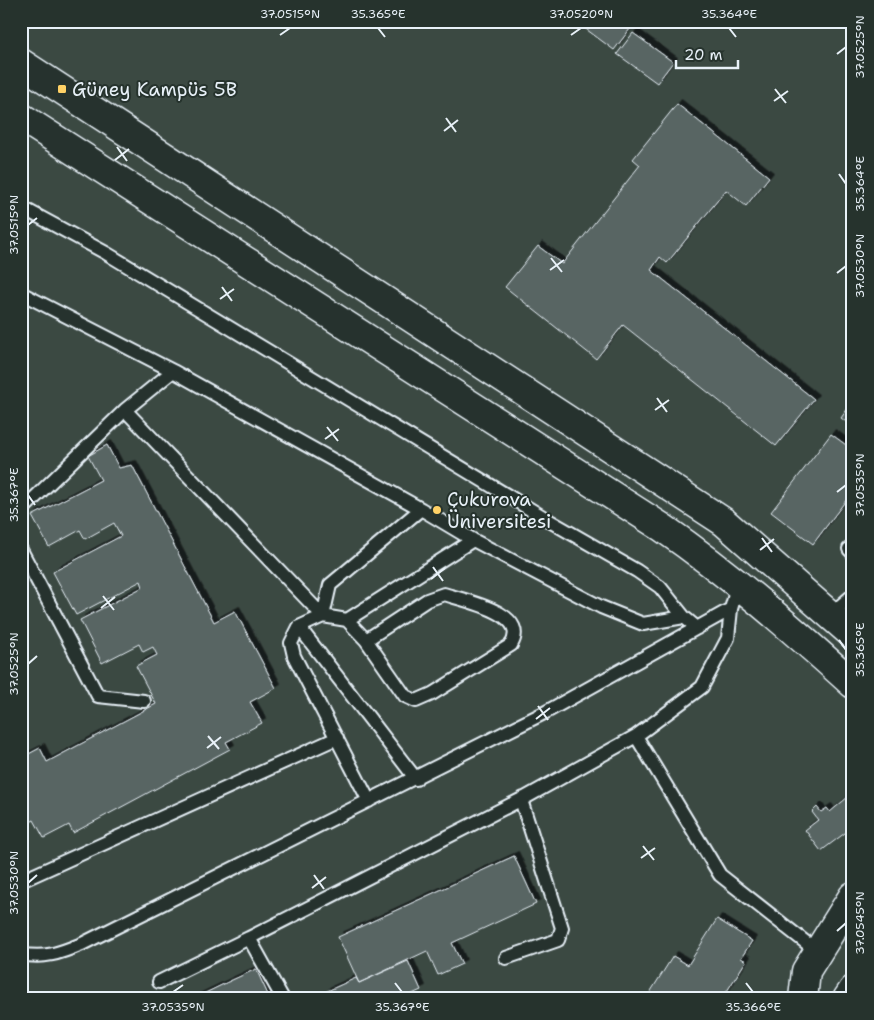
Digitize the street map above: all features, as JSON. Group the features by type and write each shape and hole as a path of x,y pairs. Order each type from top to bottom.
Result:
{"street":[{"path":"21,63 724,522 853,635"},
{"path":"21,117 710,560 735,597 806,640 851,684"},
{"path":"803,999 806,971 853,896"},
{"path":"808,999 853,930"},
{"path":"847,999 853,990"}],"lane":[{"path":"21,207 106,253 548,520 637,571 660,586 684,617 697,628"},
{"path":"21,294 173,372 421,509 473,540 601,607 643,624 684,617"},
{"path":"21,511 125,410 173,372"},
{"path":"125,410 323,616"},
{"path":"323,616 330,585 421,509"},
{"path":"348,620 473,540"},
{"path":"853,546 849,549 853,553"},
{"path":"21,550 98,696 144,701"},
{"path":"366,640 427,600 444,594 504,616 514,624 516,637 510,646 432,694 416,701 405,696 366,640 348,620 323,616 299,627 291,643 294,656 370,801"},
{"path":"831,614 853,596"},
{"path":"21,954 35,957 51,956 82,944 416,779 546,712 697,628 735,597"},
{"path":"159,982 250,938 524,798 636,736 702,687 728,638 735,597"},
{"path":"299,627 416,779"},
{"path":"636,736 720,875 818,952"},
{"path":"21,881 337,738"},
{"path":"506,958 558,940 562,928 521,800 524,798"},
{"path":"250,938 283,999"}],"shaded area":[{"name":"Çukurova Üniversitesi","path":"21,21 853,21 853,999 21,999"}],"building":[{"path":"575,21 620,21 630,29 614,50"},
{"path":"633,33 673,62 657,83 617,54"},
{"path":"677,104 769,177 746,206 726,190 667,263 660,257 651,270 814,399 776,446 623,325 596,359 505,287 538,246 562,264 640,165 633,159"},
{"path":"853,401 853,427 841,418"},
{"path":"831,434 853,450 853,491 813,544 771,512"},
{"path":"107,445 119,468 132,465 214,622 235,611 276,688 250,702 262,723 226,742 230,749 73,833 69,825 44,838 34,820 21,827 21,758 40,748 47,762 156,704 136,666 157,655 153,647 143,652 139,644 102,663 80,620 143,587 141,581 76,615 53,572 121,536 114,523 85,539 80,530 49,547 32,516 101,480 88,456"},
{"path":"848,797 853,803 853,827 821,851 805,830 818,820 812,812 817,807 821,812 827,808 830,812"},
{"path":"514,856 536,904 452,943 462,964 438,975 427,951 359,983 338,937"},
{"path":"717,919 752,941 741,958 746,961 722,999 646,999 673,956 688,965"},
{"path":"408,961 421,990 401,999 328,999 325,992 356,978 359,983"},
{"path":"256,969 270,999 193,999 230,981"}],"place":[{"name":"Güney Kampüs 5B","path":"62,89"},
{"name":"Çukurova Üniversitesi","path":"437,510"}]}
